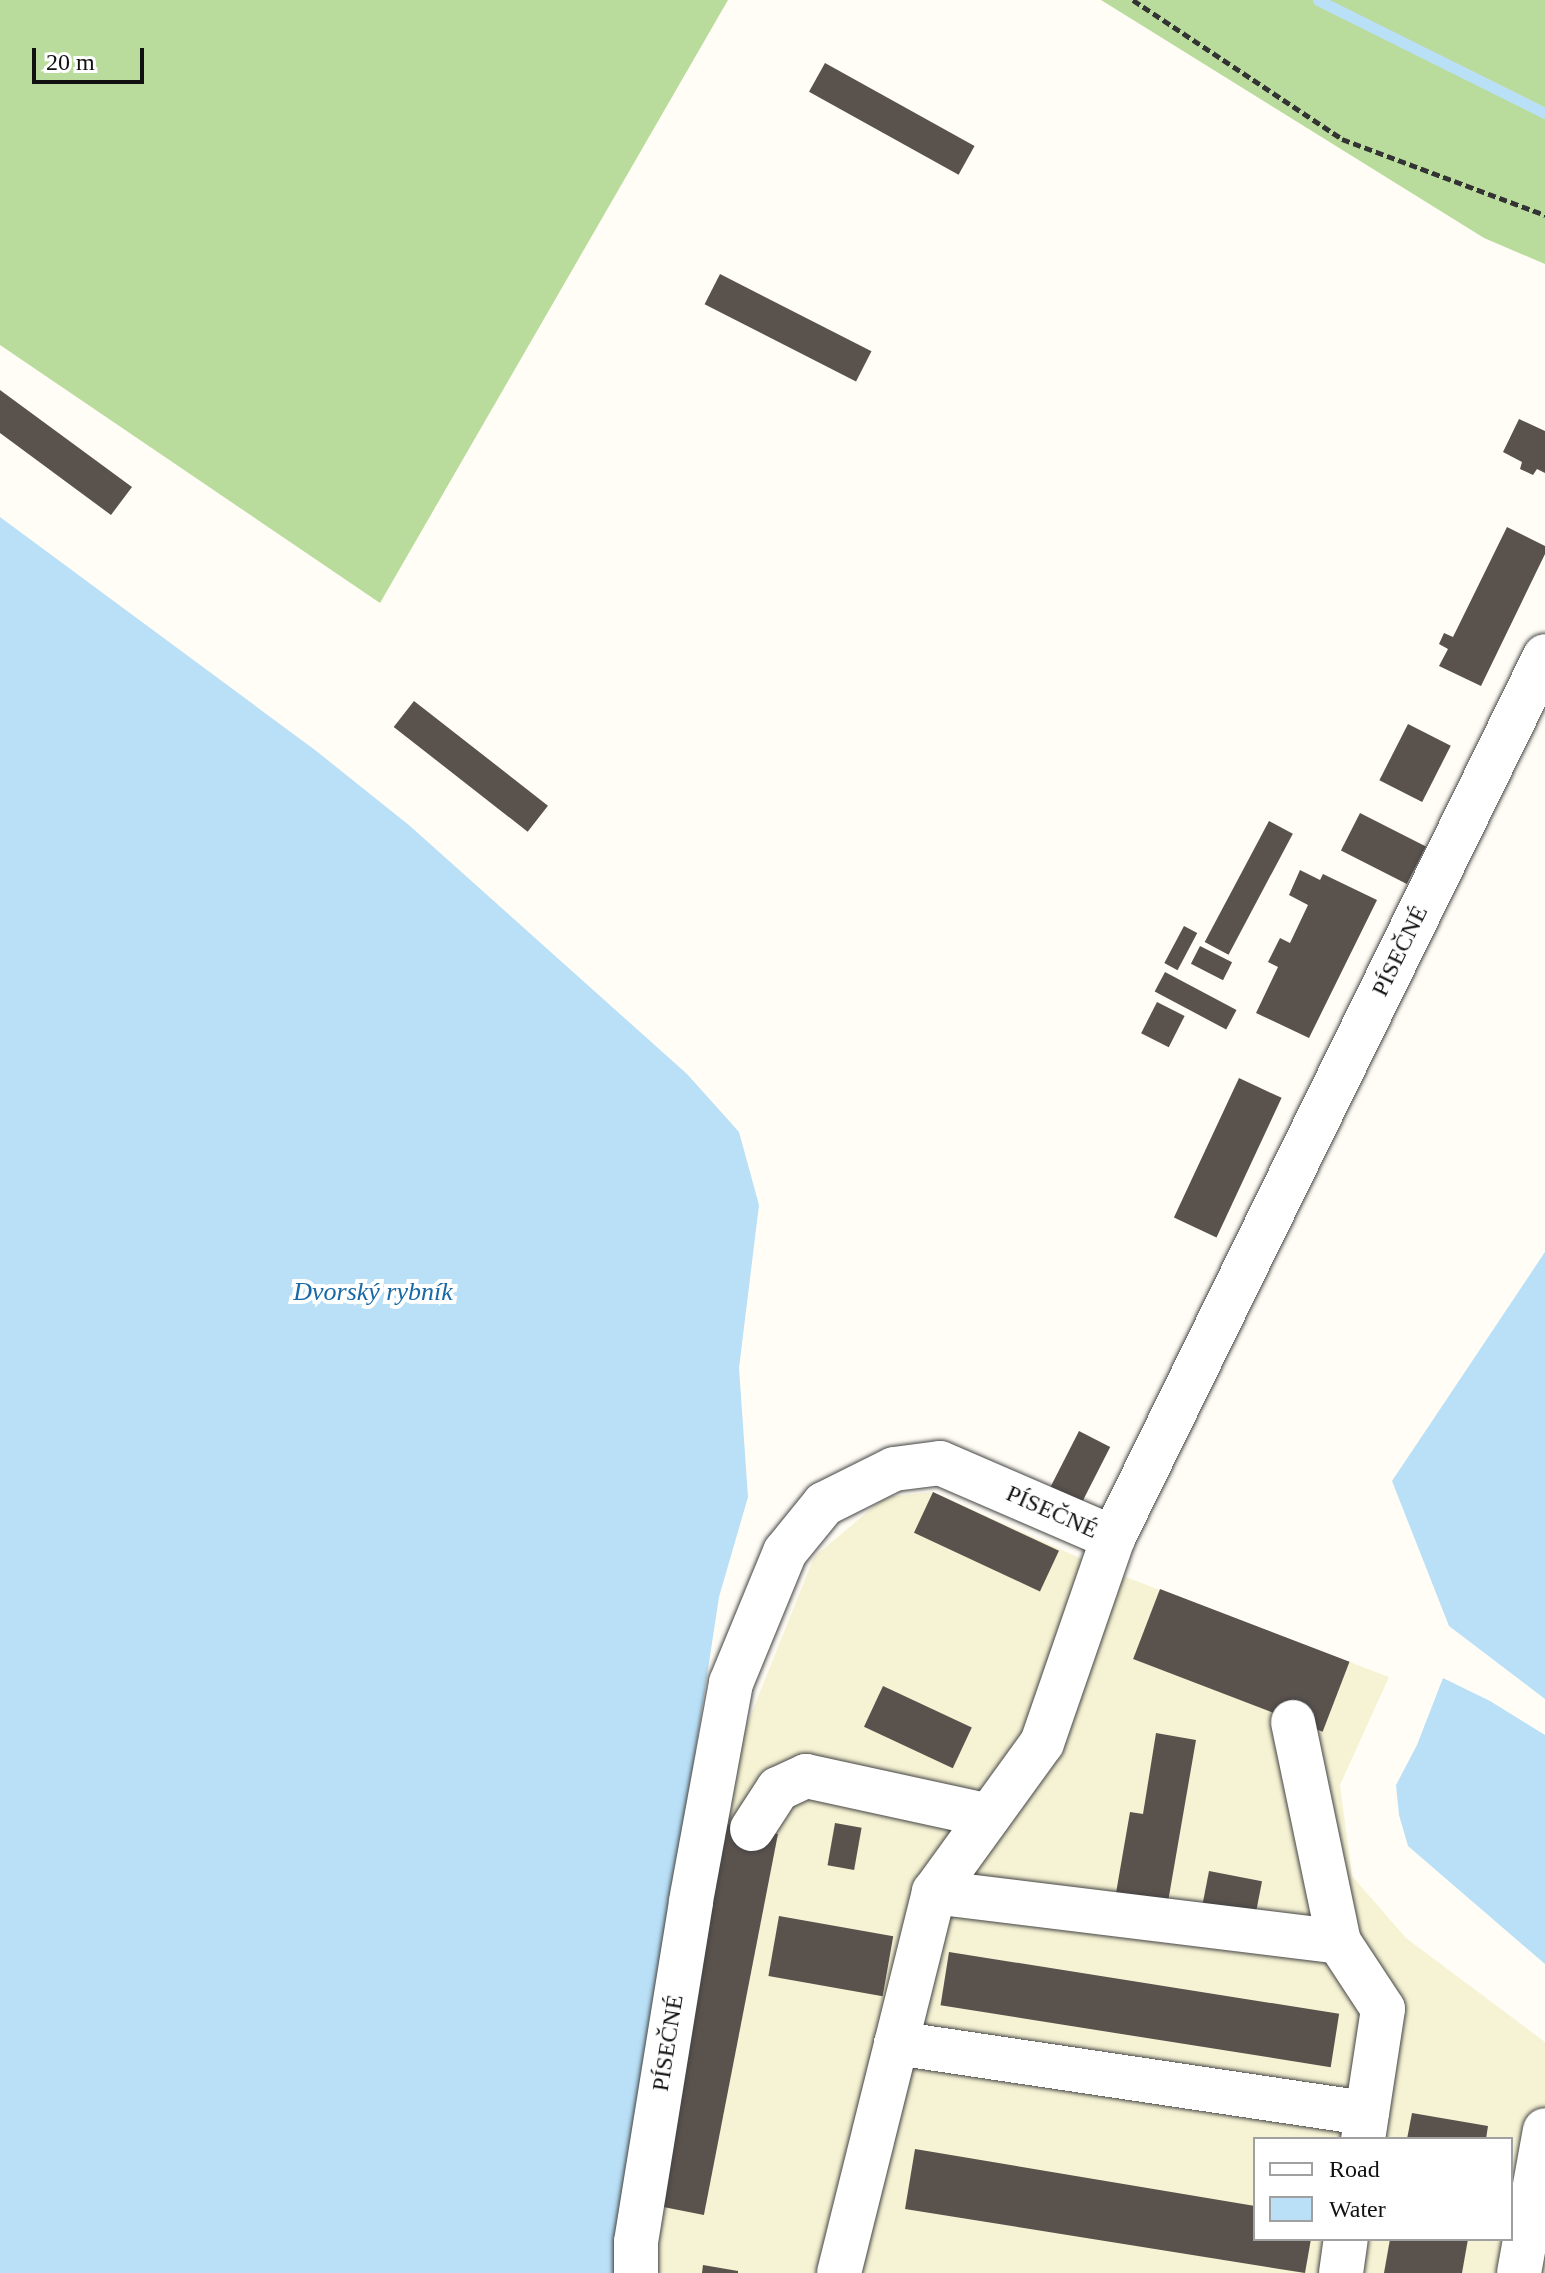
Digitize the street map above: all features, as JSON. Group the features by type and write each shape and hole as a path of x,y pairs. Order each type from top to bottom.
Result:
{"street":[{"name":"PÍSEČNÉ","path":"636,2273 636,2242 691,1901 731,1683 785,1552 824,1504 894,1469 940,1463 1113,1538 1545,656"},
{"path":"839,2273 934,1892 1042,1743 1113,1538"},
{"path":"896,2043 1365,2126 1383,2009 1339,1942 1293,1722"},
{"path":"752,1829 778,1789 806,1776 989,1816"},
{"path":"934,1892 1339,1942"},
{"path":"1519,2273 1545,2130"},
{"path":"1341,2273 1346,2241"}],"path":[{"path":"1133,0 1342,139 1545,215"}],"shaded area":[{"path":"933,1492 1102,1568 1389,1677 1340,1785 1352,1876 1406,1938 1545,2042 1545,2273 656,2273 655,2205 721,1823 746,1727 814,1557 885,1497"}],"green space":[{"path":"0,0 728,0 380,603 0,345"},
{"path":"1101,0 1545,0 1545,264 1484,238"}],"water":[{"name":"Dvorský rybník","path":"0,517 315,750 410,826 687,1074 739,1132 759,1205 739,1368 748,1497 719,1597 616,2273 0,2273"},
{"path":"1545,1252 1545,1699 1449,1626 1392,1481"},
{"path":"1443,1678 1490,1701 1545,1735 1545,1964 1408,1846 1399,1815 1396,1785 1417,1745"}],"building":[{"path":"825,63 975,146 959,175 809,92"},
{"path":"720,274 871,351 856,381 705,304"},
{"path":"0,390 132,487 111,515 0,433"},
{"path":"1519,419 1545,431 1545,473 1537,469 1533,475 1520,469 1522,462 1503,452"},
{"path":"1507,527 1545,546 1545,554 1481,686 1439,666 1448,649 1439,644 1444,633 1453,637"},
{"path":"414,701 548,806 528,832 394,727"},
{"path":"1408,724 1451,746 1422,802 1379,780"},
{"path":"1360,813 1426,847 1407,884 1341,850"},
{"path":"1269,821 1293,834 1229,955 1205,942"},
{"path":"1300,870 1320,880 1323,874 1377,900 1309,1038 1256,1013 1278,967 1268,962 1280,938 1290,943 1308,905 1289,895"},
{"path":"1184,926 1197,933 1178,970 1164,963"},
{"path":"1200,946 1232,962 1223,980 1191,964"},
{"path":"1165,972 1237,1010 1226,1029 1155,991"},
{"path":"1157,1002 1185,1016 1169,1047 1141,1033"},
{"path":"1239,1078 1282,1098 1217,1237 1174,1218"},
{"path":"1079,1431 1110,1447 1078,1510 1047,1494"},
{"path":"933,1492 1059,1551 1040,1592 914,1533"},
{"path":"1160,1589 1350,1662 1323,1732 1133,1659"},
{"path":"883,1686 972,1727 953,1768 864,1727"},
{"path":"1156,1733 1196,1740 1168,1902 1116,1893 1130,1812 1143,1814"},
{"path":"721,1823 778,1834 704,2215 647,2204"},
{"path":"835,1823 862,1828 854,1870 828,1865"},
{"path":"1209,1871 1262,1881 1256,1914 1203,1903"},
{"path":"779,1916 893,1936 883,1996 768,1976"},
{"path":"949,1952 1339,2014 1331,2067 941,2005"},
{"path":"1412,2113 1488,2126 1486,2137 1407,2137"},
{"path":"915,2149 1253,2206 1253,2241 1311,2241 1305,2273 905,2209"},
{"path":"1390,2241 1468,2241 1462,2273 1384,2273"},
{"path":"703,2265 738,2271 738,2273 702,2273"}],"waterway":[{"path":"1318,0 1545,113"}]}
